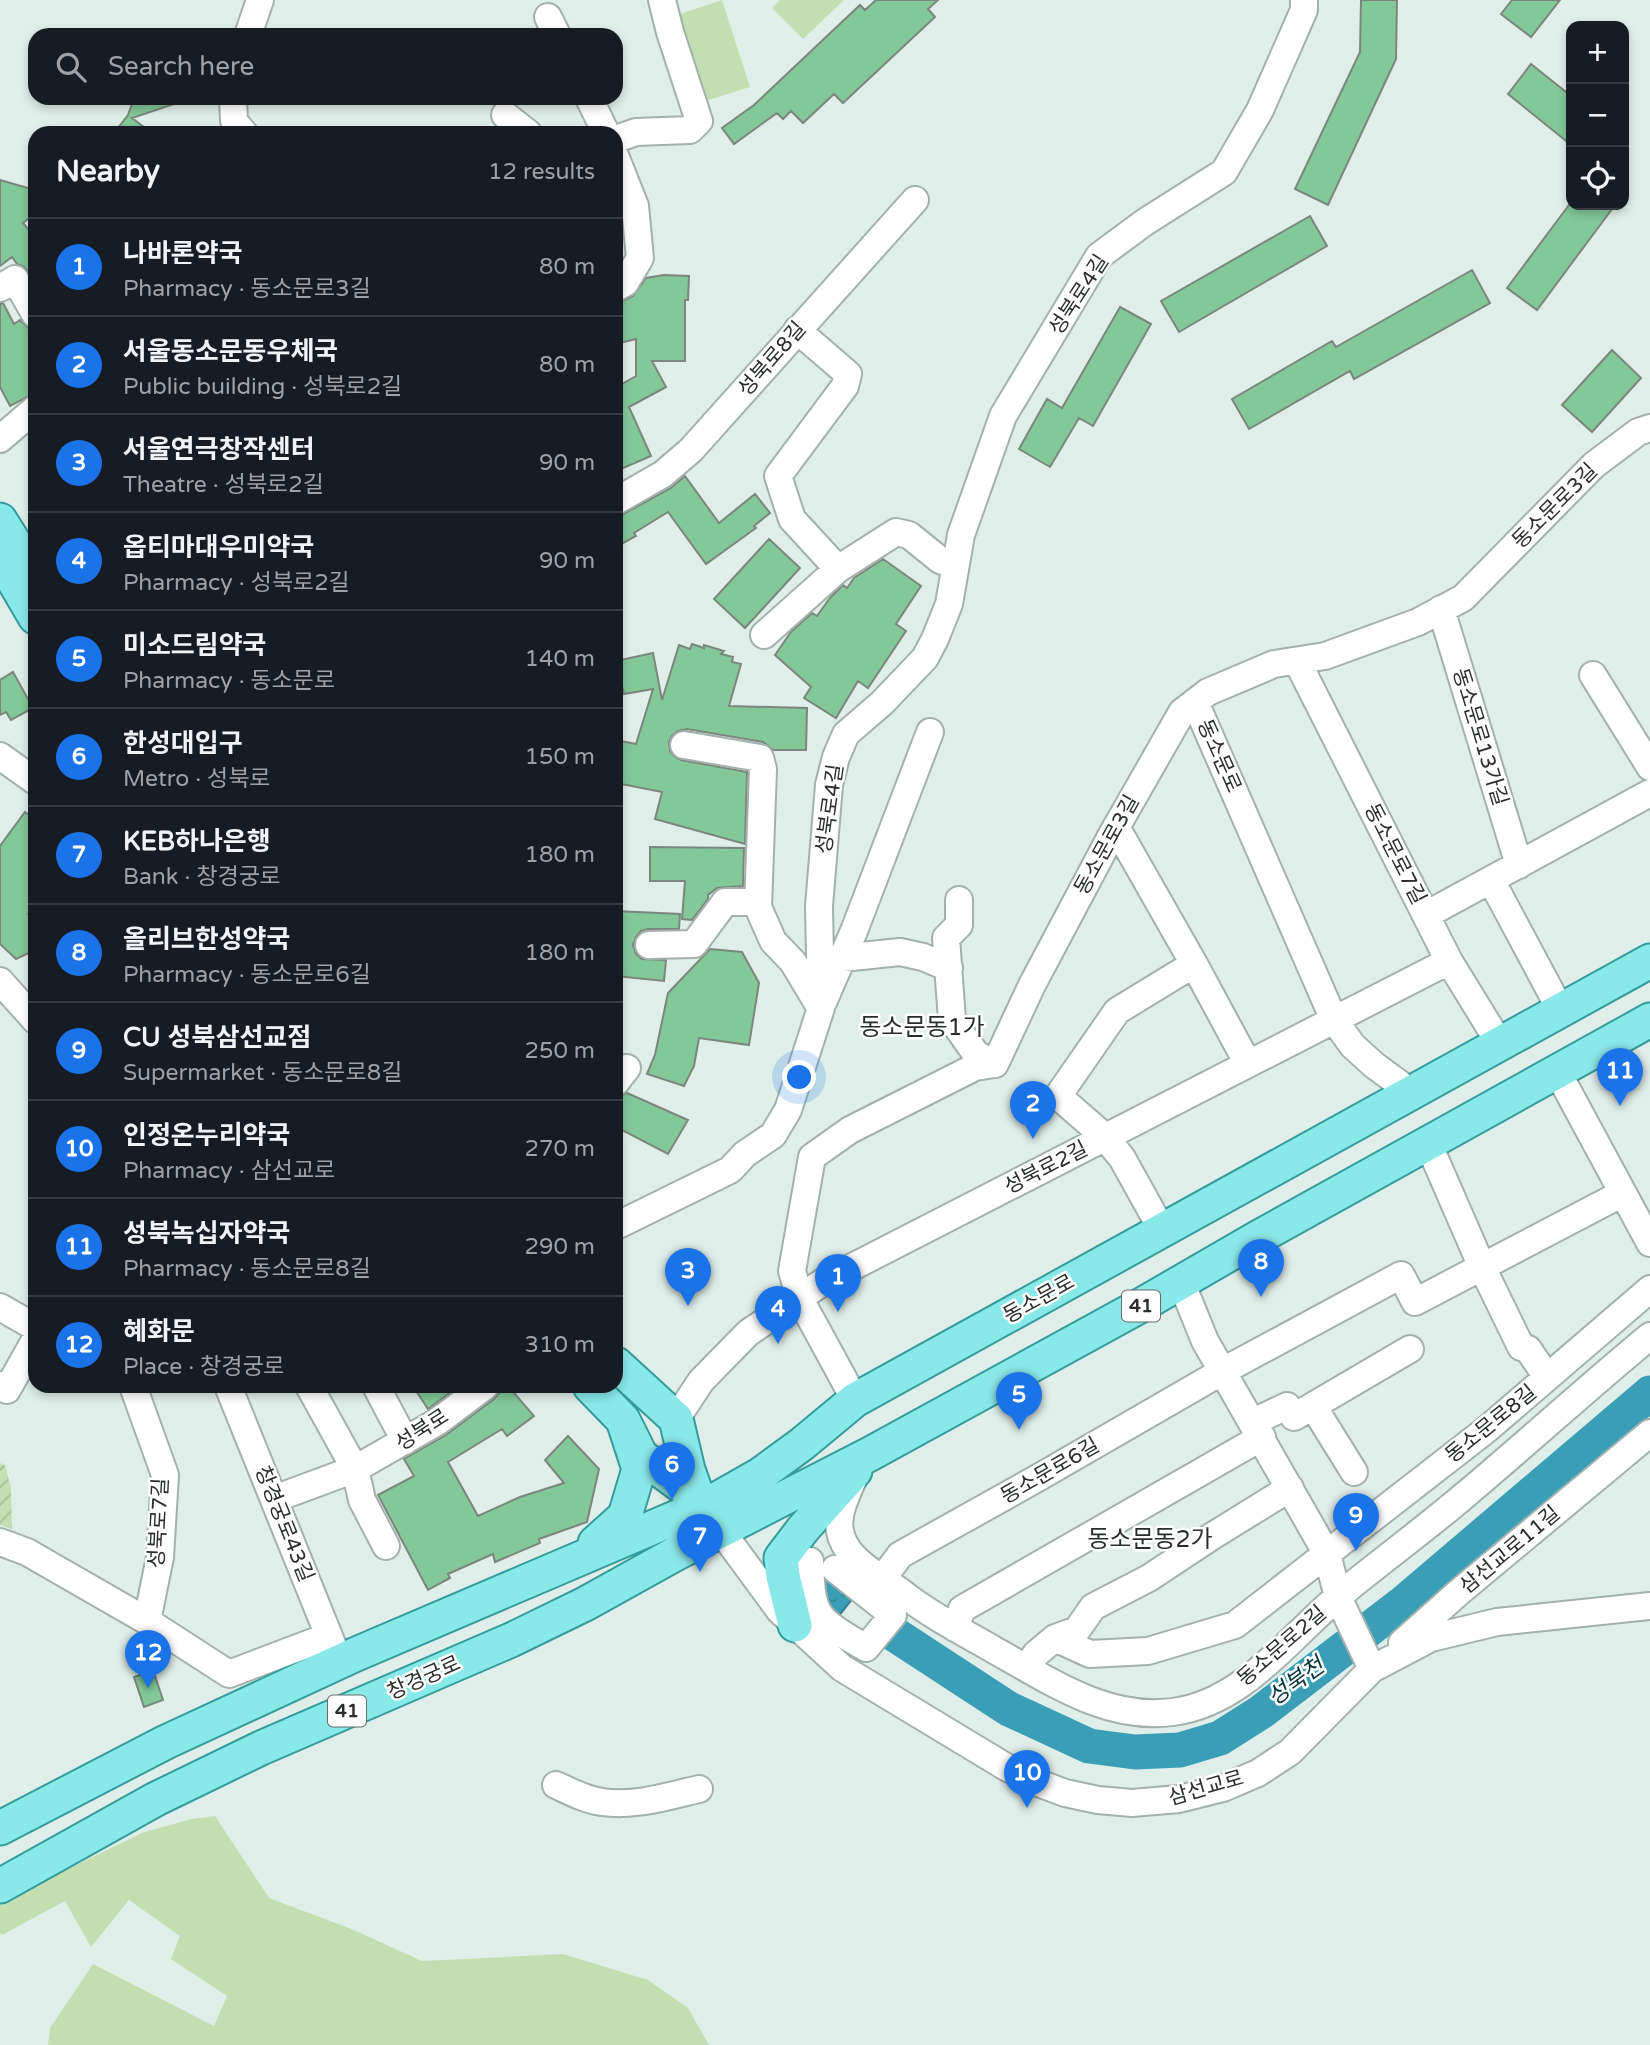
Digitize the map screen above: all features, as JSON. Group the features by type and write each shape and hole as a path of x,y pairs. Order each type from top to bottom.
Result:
{"main road":[{"path":"0,520 28,565"},
{"path":"0,557 28,605"},
{"name":"동소문로","path":"699,1519 802,1444 855,1400 1650,961"},
{"name":"41","path":"0,1828 166,1742 334,1649 699,1519 870,1454 1650,1020"},
{"path":"623,1370 676,1419 699,1519"},
{"path":"597,1393 623,1420 641,1456 699,1519"},
{"path":"564,1565 609,1532 625,1516 639,1469 623,1420"},
{"path":"795,1625 781,1558 803,1528 870,1454"},
{"name":"창경궁로","path":"0,1886 156,1799 274,1743 511,1640 585,1604 675,1554 699,1519"}],"street":[{"path":"250,28 260,0"},
{"path":"623,137 636,132 690,130 699,121 662,0"},
{"name":"성북로4길","path":"623,1223 730,1170 745,1154 773,1135 788,1110 821,1008 819,906 829,785 836,757 846,734 882,703 925,658 949,604 961,535 1003,416 1099,256 1145,222 1224,172 1260,110 1304,10 1304,0"},
{"path":"233,105 234,121 238,126"},
{"path":"592,105 603,126"},
{"path":"505,115 519,126"},
{"path":"623,176 635,206 627,234 640,258 623,284"},
{"name":"성북로8길","path":"623,497 663,474 691,450 915,200"},
{"path":"7,283 28,306"},
{"path":"797,330 848,374 845,386 778,476 792,519 838,569"},
{"path":"4,424 28,412"},
{"name":"동소문로3길","path":"995,1064 1032,985 1116,827 1182,712 1208,692 1274,664 1325,656 1418,622 1463,598 1594,465 1638,432 1650,428"},
{"path":"764,635 838,569 895,533 909,535 940,561 954,566"},
{"name":"동소문로13가길","path":"1441,609 1518,864"},
{"name":"동소문로7길","path":"1297,661 1449,961 1500,1044"},
{"path":"1593,675 1650,767"},
{"name":"동소문로","path":"1195,702 1335,1020 1353,1046 1412,1093"},
{"path":"821,1008 930,732"},
{"path":"684,745 760,758 763,768 758,906 773,941 793,962 821,1008"},
{"path":"0,756 28,776"},
{"path":"1426,915 1650,793"},
{"path":"1116,827 1248,1064"},
{"path":"1491,880 1561,1011"},
{"path":"959,900 959,925 946,938 953,1020 976,1054 995,1064"},
{"path":"649,945 694,944 725,902 758,902"},
{"path":"842,958 900,952 923,957 949,968"},
{"name":"성북로2길","path":"676,1419 701,1381 748,1333 823,1282 1449,961"},
{"path":"1162,1230 1122,1158 1105,1137 1058,1096 1117,1011 1194,964"},
{"path":"0,981 28,1012"},
{"path":"855,1400 800,1299 792,1270 812,1157 850,1130 975,1067 995,1064"},
{"path":"1557,1071 1650,1243"},
{"path":"1428,1143 1482,1267 1521,1347 1528,1349 1547,1377"},
{"path":"1482,1267 1623,1193"},
{"name":"동소문로6길","path":"883,1577 900,1555 1223,1371 1401,1275 1416,1302 1482,1267"},
{"path":"1181,1282 1205,1340 1327,1554 1341,1602 1369,1664"},
{"name":"동소문로8길","path":"1327,1554 1486,1430 1650,1289"},
{"path":"0,1307 28,1323"},
{"name":"동소문로2길","path":"870,1454 849,1486 838,1518 838,1532 847,1550 868,1570 883,1577 919,1606 954,1628 1085,1700 1129,1712 1156,1714 1189,1709 1249,1679 1650,1336"},
{"path":"954,1628 962,1609 1257,1430 1287,1406 1294,1417 1410,1349"},
{"path":"0,1385 8,1390 28,1353"},
{"name":"성북로7길","path":"136,1393 165,1475 160,1557 148,1621"},
{"name":"창경궁로43길","path":"231,1393 334,1649"},
{"path":"313,1393 355,1469 362,1500 386,1546"},
{"path":"380,1393 405,1441"},
{"name":"성북로","path":"274,1499 355,1469 437,1422 476,1393"},
{"path":"1313,1406 1354,1472"},
{"name":"삼선교로11길","path":"1369,1664 1650,1433"},
{"path":"1026,1668 1036,1654 1055,1638 1077,1630 1093,1607 1149,1578 1290,1488"},
{"name":"삼선교로","path":"699,1519 780,1611 842,1668 1006,1768 1065,1793 1098,1800 1132,1803 1179,1799 1223,1788 1258,1773 1290,1752 1369,1664 1431,1638 1497,1622 1650,1606"},
{"path":"0,1542 27,1552 148,1621 229,1674 334,1649"},
{"path":"811,1551 839,1564 893,1615 866,1648 820,1615 814,1597 811,1551"},
{"path":"1055,1638 1090,1654 1148,1651 1235,1625 1327,1554"},
{"path":"556,1785 594,1800 614,1803 645,1801 699,1789"}],"green space":[{"path":"722,0 750,87 705,101 677,15"},
{"path":"780,0 844,0 803,39 772,8"},
{"path":"0,1463 5,1465 11,1488 12,1529 0,1525"},
{"path":"215,1816 269,1898 349,1928 422,1961 563,1954 648,1980 688,2008 709,2045 48,2045 50,2028 93,1964 214,2026 227,1996 171,1959 180,1936 129,1900 91,1947 65,1901 2,1935 0,1902 144,1832 192,1819"}],"water":[{"path":"840,1579 846,1588 843,1595 853,1598 838,1617 829,1611 818,1580"}],"building":[{"path":"876,0 938,0 928,9 935,17 843,103 834,94 803,123 791,111 783,119 777,113 734,144 722,128 754,105 860,5 865,10"},
{"path":"1361,0 1397,0 1396,59 1328,205 1295,189 1360,52"},
{"path":"1512,0 1560,0 1531,37 1501,14"},
{"path":"1531,64 1566,92 1566,141 1508,94"},
{"path":"132,105 171,105 132,118 143,126 119,126"},
{"path":"0,180 28,188 28,219 23,223 28,229 28,271 12,257 0,266"},
{"path":"1566,209 1611,210 1537,310 1507,288"},
{"path":"1310,216 1327,246 1179,332 1161,301"},
{"path":"1472,270 1490,303 1354,379 1350,371 1249,429 1232,399 1332,341 1336,347"},
{"path":"664,275 689,276 688,300 685,300 685,361 652,361 666,387 629,407 651,456 623,468 623,383 636,376 636,339 623,342 623,301 633,296 646,278"},
{"path":"3,303 14,324 20,320 28,327 28,397 10,406 0,387 0,304"},
{"path":"1120,307 1151,324 1093,426 1079,418 1050,467 1019,449 1047,399 1062,408"},
{"path":"1612,350 1641,378 1592,432 1562,405"},
{"path":"685,476 719,523 755,494 770,513 754,526 756,528 706,564 668,512 623,543 623,514 671,488"},
{"path":"769,539 800,568 745,628 714,599"},
{"path":"883,559 921,586 896,624 906,631 868,688 858,681 836,718 804,698 811,687 775,655 791,632 812,613 817,616 843,585 847,588 854,578"},
{"path":"692,644 704,648 704,645 724,651 721,654 733,657 732,662 741,664 729,706 807,708 806,750 773,750 763,742 687,729 678,731 669,742 670,751 681,760 747,772 745,844 655,819 662,792 623,784 623,741 636,744 653,689 624,694 623,659 653,653 662,700 679,645 690,649"},
{"path":"13,672 28,699 28,711 11,720 6,712 0,715 0,680"},
{"path":"25,812 28,814 28,953 16,959 0,944 0,846"},
{"path":"650,847 744,848 743,886 717,888 708,895 708,899 692,920 682,919 685,881 650,881"},
{"path":"623,911 680,914 679,929 641,931 633,945 636,954 642,959 666,960 664,981 623,977"},
{"path":"710,949 742,952 759,983 749,1045 699,1038 694,1066 684,1086 647,1074 655,1055 668,993"},
{"path":"627,1093 688,1120 668,1154 623,1131 623,1094"},
{"path":"418,1393 450,1393 428,1409"},
{"path":"499,1393 514,1393 534,1416 507,1436 502,1429 448,1462 478,1516 520,1497 564,1483 545,1460 568,1436 599,1469 587,1522 539,1539 540,1543 495,1562 493,1554 448,1574 450,1578 428,1590 378,1495 414,1476 404,1459 446,1435"},
{"path":"153,1670 163,1700 144,1707 134,1677"}],"waterway":[{"name":"성북천","path":"891,1632 1009,1709 1089,1746 1135,1752 1180,1750 1220,1738 1261,1712 1402,1604 1650,1393"}],"place":[{"name":"성북녹십자약국","path":"1620,1106"},
{"name":"서울동소문동우체국","path":"1033,1139"},
{"name":"올리브한성약국","path":"1261,1297"},
{"name":"서울연극창작센터","path":"688,1306"},
{"name":"나바론약국","path":"838,1312"},
{"name":"옵티마대우미약국","path":"778,1344"},
{"name":"미소드림약국","path":"1019,1430"},
{"name":"한성대입구","path":"672,1500"},
{"name":"CU 성북삼선교점","path":"1356,1551"},
{"name":"KEB하나은행","path":"700,1572"},
{"name":"혜화문","path":"148,1688"},
{"name":"인정온누리약국","path":"1027,1808"}],"district":[{"name":"동소문동1가","path":"922,1027"},
{"name":"동소문동2가","path":"1150,1539"}]}
